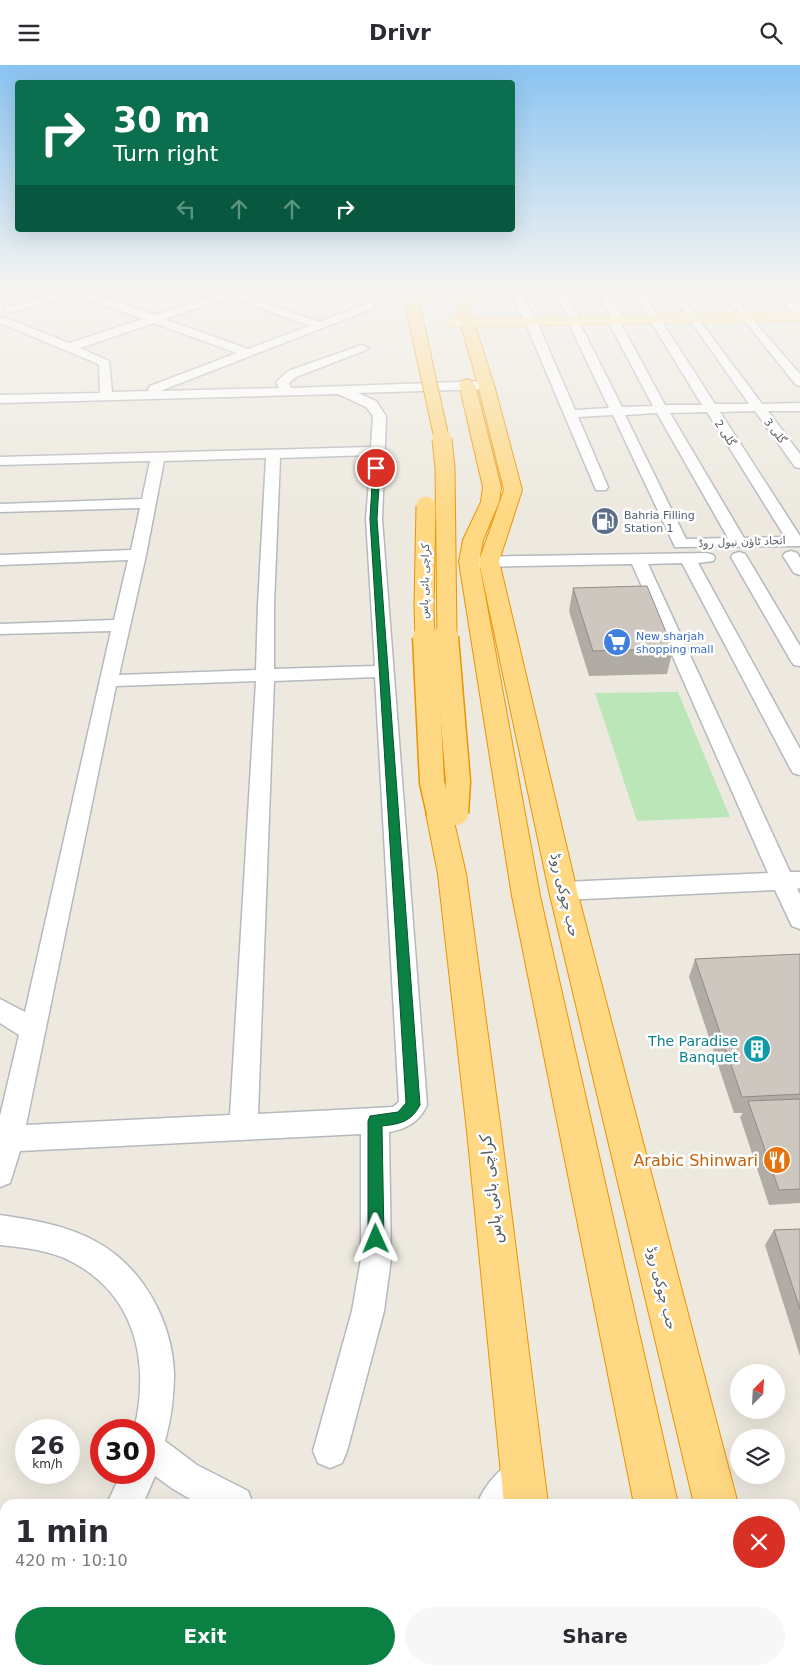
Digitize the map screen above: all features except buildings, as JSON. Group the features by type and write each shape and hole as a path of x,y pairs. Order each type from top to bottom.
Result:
{"highway":[{"path":"413,364 424,428 427,467"},
{"name":"کراچی بائی پاس","path":"426,364 441,429 445,468 445,609 449,686 458,782 447,813"},
{"path":"471,364 477,385 492,487 490,502 473,540 479,562 526,896 655,1499"},
{"name":"کراچی بائی پاس","path":"426,486 424,607 432,783 447,813 452,874 484,1131 524,1489"},
{"name":"حب چوکی روڈ","path":"479,562 715,1499"}],"street":[{"path":"105,364 106,396"},
{"path":"140,394 215,364"},
{"path":"284,386 292,374 319,364"},
{"path":"548,364 601,487"},
{"path":"595,364 617,412"},
{"path":"638,364 800,661"},
{"name":"گلی 2","path":"683,364 796,548 800,570"},
{"name":"گلی 3","path":"726,364 800,464"},
{"path":"785,364 800,382"},
{"path":"173,381 188,386 284,386 340,390 477,385"},
{"path":"0,399 106,396 284,386"},
{"path":"8,1139 375,1121 401,1118 413,1105 374,519 380,416 371,404 340,390"},
{"path":"569,414 661,409 800,407"},
{"name":"اتحاد ٹاؤن نیول روڈ","path":"617,412 681,544 739,550"},
{"path":"0,461 377,451"},
{"path":"243,1127 265,676 266,605 273,455"},
{"path":"0,1173 33,1030 108,681 138,555 158,457"},
{"path":"0,508 149,503"},
{"path":"479,562 688,559 739,550 796,548"},
{"path":"0,560 138,555"},
{"path":"688,559 800,769"},
{"path":"638,560 791,880 800,920"},
{"path":"0,629 121,625"},
{"path":"108,681 385,671"},
{"path":"563,891 791,880"},
{"path":"0,1010 33,1030"},
{"path":"330,1451 368,1311 376,1259 375,1121"},
{"path":"0,1230 60,1240 78,1249 115,1273 133,1293 148,1319 154,1344 155,1399 151,1419"},
{"path":"155,1465 185,1477 226,1499"},
{"path":"127,1499 133,1484"},
{"path":"505,1499 524,1489"}],"green space":[{"path":"678,692 730,817 637,821 595,693"}],"place":[{"name":"Bahria Filling Station 1","path":"605,521"},
{"name":"New sharjah shopping mall","path":"617,642"},
{"name":"The Paradise Banquet","path":"757,1049"},
{"name":"Arabic Shinwari","path":"777,1160"}],"route":[{"path":"376,468 374,519 413,1105 401,1118 375,1121 376,1239"}]}
